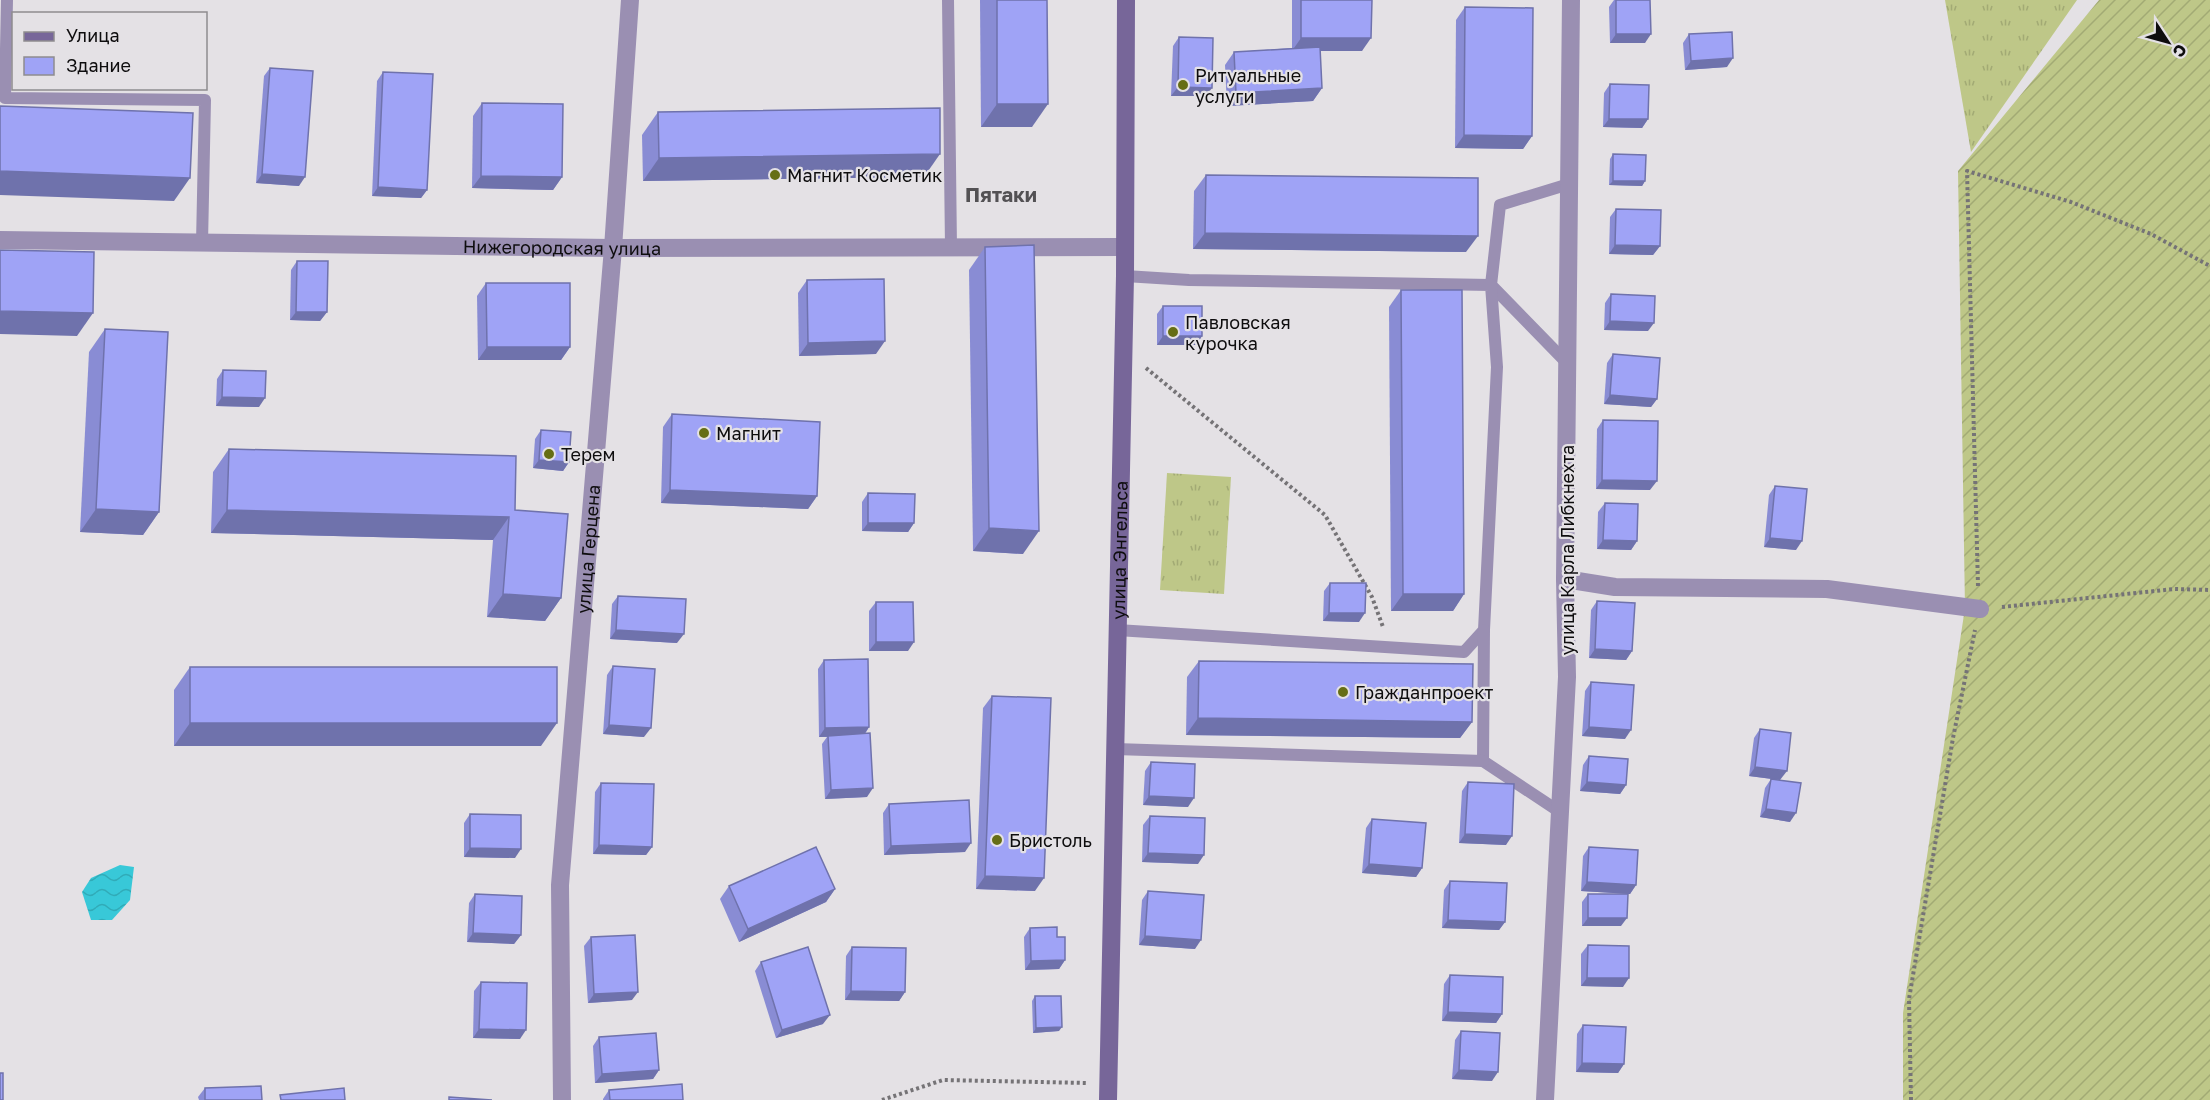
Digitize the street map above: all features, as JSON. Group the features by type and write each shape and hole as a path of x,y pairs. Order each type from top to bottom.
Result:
{"main road":[{"name":"улица Энгельса","path":"1108,1092 1125,276 1126,0"}],"street":[{"name":"улица Герцена","path":"562,1100 560,885 614,248 630,0"},
{"name":"улица Карла Либкнехта","path":"1545,1100 1567,677 1565,579 1571,0"},
{"name":"Нижегородская улица","path":"0,240 614,248 1125,247"},
{"path":"1565,579 1615,587 1827,589 1980,609"}],"lane":[{"path":"7,0 5,98 205,100 202,243"},
{"path":"948,0 951,247"},
{"path":"1482,761 1484,630 1497,367 1491,285 1500,205 1569,184"},
{"path":"1125,276 1189,280 1491,285 1568,364"},
{"path":"1117,630 1464,652 1484,630"},
{"path":"1115,748 1482,761 1560,812"}],"path":[{"path":"1911,1100 1909,999 1953,738 1980,609 1967,171 2071,202 2151,234 2210,266"},
{"path":"1145,368 1325,516 1372,597 1390,647"},
{"path":"1980,609 2174,589 2210,590"},
{"path":"882,1100 943,1080 1108,1092"}],"green space":[{"path":"1945,0 2077,0 1971,152"},
{"path":"2099,0 2210,0 2210,1100 1903,1100 1903,1013 1965,608 1958,171"},
{"path":"1167,473 1231,477 1224,594 1160,590"}],"water":[{"path":"120,865 134,867 130,900 112,920 91,920 82,892 91,878"}],"building":[{"path":"997,0 1047,0 1048,104 997,104"},
{"path":"1301,0 1372,0 1371,38 1301,38"},
{"path":"1616,0 1650,0 1651,34 1616,34"},
{"path":"1465,7 1533,8 1532,136 1464,135"},
{"path":"1732,32 1733,58 1691,61 1689,34"},
{"path":"1179,37 1213,38 1212,88 1178,87"},
{"path":"1320,47 1322,88 1236,93 1234,52"},
{"path":"270,68 313,71 305,177 262,174"},
{"path":"383,72 433,74 427,190 378,187"},
{"path":"1610,84 1649,85 1648,119 1609,119"},
{"path":"482,103 563,104 562,177 481,176"},
{"path":"0,106 193,113 190,178 0,171"},
{"path":"940,108 940,154 659,158 658,112"},
{"path":"1613,154 1646,155 1645,181 1613,181"},
{"path":"1206,175 1478,178 1478,236 1205,233"},
{"path":"1616,209 1661,210 1660,246 1615,245"},
{"path":"1034,245 1039,531 989,528 985,247"},
{"path":"0,250 94,252 93,313 0,311"},
{"path":"297,261 328,261 327,312 296,312"},
{"path":"884,279 885,341 808,343 807,280"},
{"path":"486,283 570,283 570,347 487,347"},
{"path":"1401,290 1462,290 1464,594 1403,594"},
{"path":"1611,294 1655,296 1654,323 1610,321"},
{"path":"1163,306 1202,306 1202,336 1163,336"},
{"path":"105,329 168,332 159,512 96,509"},
{"path":"1613,354 1660,358 1657,399 1610,395"},
{"path":"223,370 266,371 265,398 222,397"},
{"path":"672,414 820,422 817,496 670,490"},
{"path":"1603,420 1658,421 1657,481 1602,480"},
{"path":"541,430 571,432 569,462 539,460"},
{"path":"229,449 516,456 515,510 568,514 561,598 503,594 509,517 227,510"},
{"path":"1775,486 1807,489 1802,541 1770,538"},
{"path":"868,493 915,494 914,523 868,523"},
{"path":"1605,503 1638,504 1637,541 1603,540"},
{"path":"1330,583 1366,583 1365,613 1329,613"},
{"path":"618,596 686,599 684,634 616,630"},
{"path":"1597,601 1635,603 1632,651 1595,649"},
{"path":"876,602 913,602 914,642 876,642"},
{"path":"868,659 869,727 825,728 824,660"},
{"path":"1199,661 1473,664 1472,722 1198,718"},
{"path":"613,666 655,669 651,728 609,725"},
{"path":"190,667 557,667 557,723 190,723"},
{"path":"1591,682 1634,685 1631,730 1589,727"},
{"path":"992,696 1051,698 1044,878 985,876"},
{"path":"1760,729 1791,733 1787,771 1755,767"},
{"path":"870,733 873,788 831,790 828,736"},
{"path":"1589,756 1628,759 1626,785 1587,782"},
{"path":"1151,762 1195,764 1194,798 1149,796"},
{"path":"1771,779 1801,783 1796,813 1766,809"},
{"path":"1468,782 1514,784 1512,836 1465,834"},
{"path":"601,783 654,784 652,847 599,845"},
{"path":"969,800 971,843 891,846 889,804"},
{"path":"470,814 521,815 521,849 470,848"},
{"path":"1150,816 1205,818 1204,855 1148,853"},
{"path":"1372,819 1426,823 1422,868 1369,864"},
{"path":"816,847 835,889 748,929 729,886"},
{"path":"1589,847 1638,850 1636,885 1587,882"},
{"path":"1450,881 1507,883 1505,922 1448,920"},
{"path":"1148,891 1204,895 1201,940 1145,936"},
{"path":"475,894 522,896 521,935 473,933"},
{"path":"1588,894 1628,894 1627,918 1588,918"},
{"path":"1057,927 1057,937 1065,937 1065,960 1031,961 1030,928"},
{"path":"635,935 638,992 594,994 591,937"},
{"path":"1588,945 1629,946 1629,978 1587,978"},
{"path":"808,947 830,1015 782,1030 761,962"},
{"path":"852,947 906,948 905,992 851,991"},
{"path":"1450,975 1503,977 1502,1014 1448,1012"},
{"path":"481,982 527,983 526,1030 479,1029"},
{"path":"1035,996 1061,996 1062,1027 1036,1028"},
{"path":"1583,1025 1626,1027 1624,1064 1582,1063"},
{"path":"1461,1031 1500,1033 1498,1072 1459,1070"},
{"path":"656,1033 659,1070 602,1074 599,1037"},
{"path":"0,1073 3,1073 3,1100 0,1100"},
{"path":"682,1084 683,1100 610,1100 609,1090"},
{"path":"261,1086 262,1100 205,1100 205,1088"},
{"path":"344,1088 345,1100 281,1100 280,1095"},
{"path":"449,1097 492,1100 449,1100"}],"place":[{"name":"Ритуальные услуги","path":"1183,85"},
{"name":"Магнит Косметик","path":"775,175"},
{"name":"Павловская курочка","path":"1173,332"},
{"name":"Магнит","path":"704,433"},
{"name":"Терем","path":"549,454"},
{"name":"Гражданпроект","path":"1343,692"},
{"name":"Бристоль","path":"997,840"}],"district":[{"name":"Пятаки","path":"1001,194"}]}
